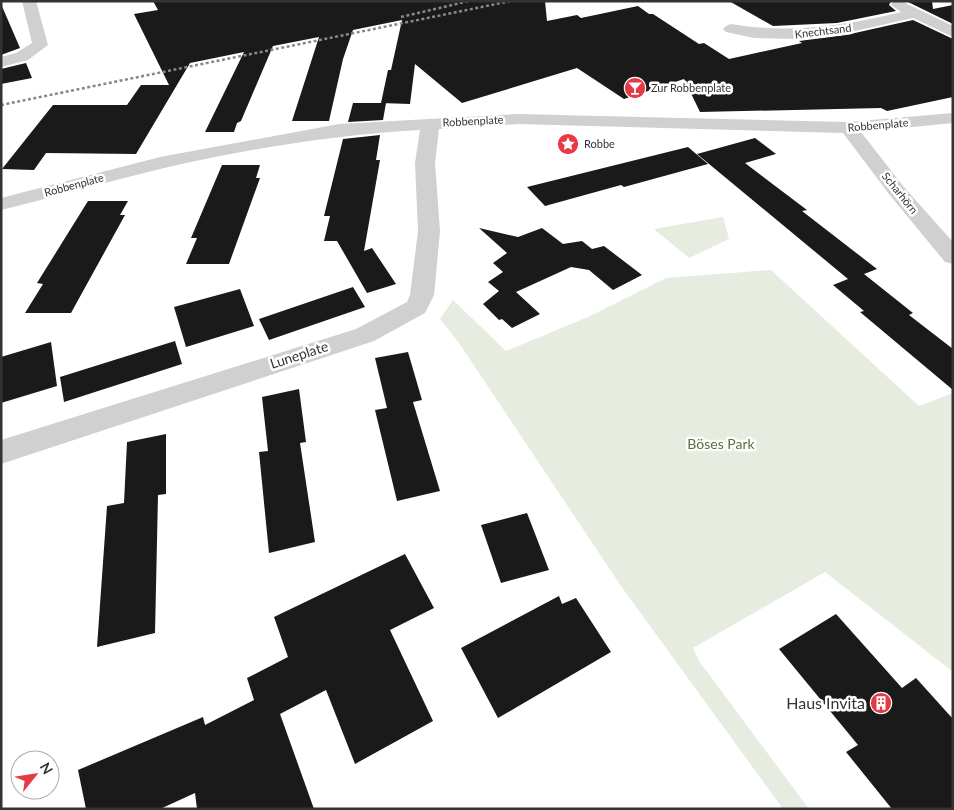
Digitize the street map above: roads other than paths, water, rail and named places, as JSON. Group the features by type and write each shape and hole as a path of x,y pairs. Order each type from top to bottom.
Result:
{"street":[{"path":"1,62 22,58 40,45 30,1"},
{"path":"890,1 953,32"},
{"name":"Knechtsand","path":"731,29 753,34 780,36 821,34 914,13"},
{"name":"Robbenplate","path":"1,204 143,166 339,130 518,119 848,128 953,118"},
{"name":"Luneplate","path":"1,452 365,335 416,307 422,295 429,231 425,163 430,123"},
{"name":"Scharhörn","path":"848,128 896,190 953,257"}],"railway":[{"path":"401,17 469,1"},
{"path":"1,105 511,1"}],"place":[{"name":"Zur Robbenplate","path":"635,88"},
{"name":"Robbe","path":"568,144"},
{"name":"Haus Invita","path":"881,703"}],"park label":[{"name":"Böses Park","path":"721,444"}]}
